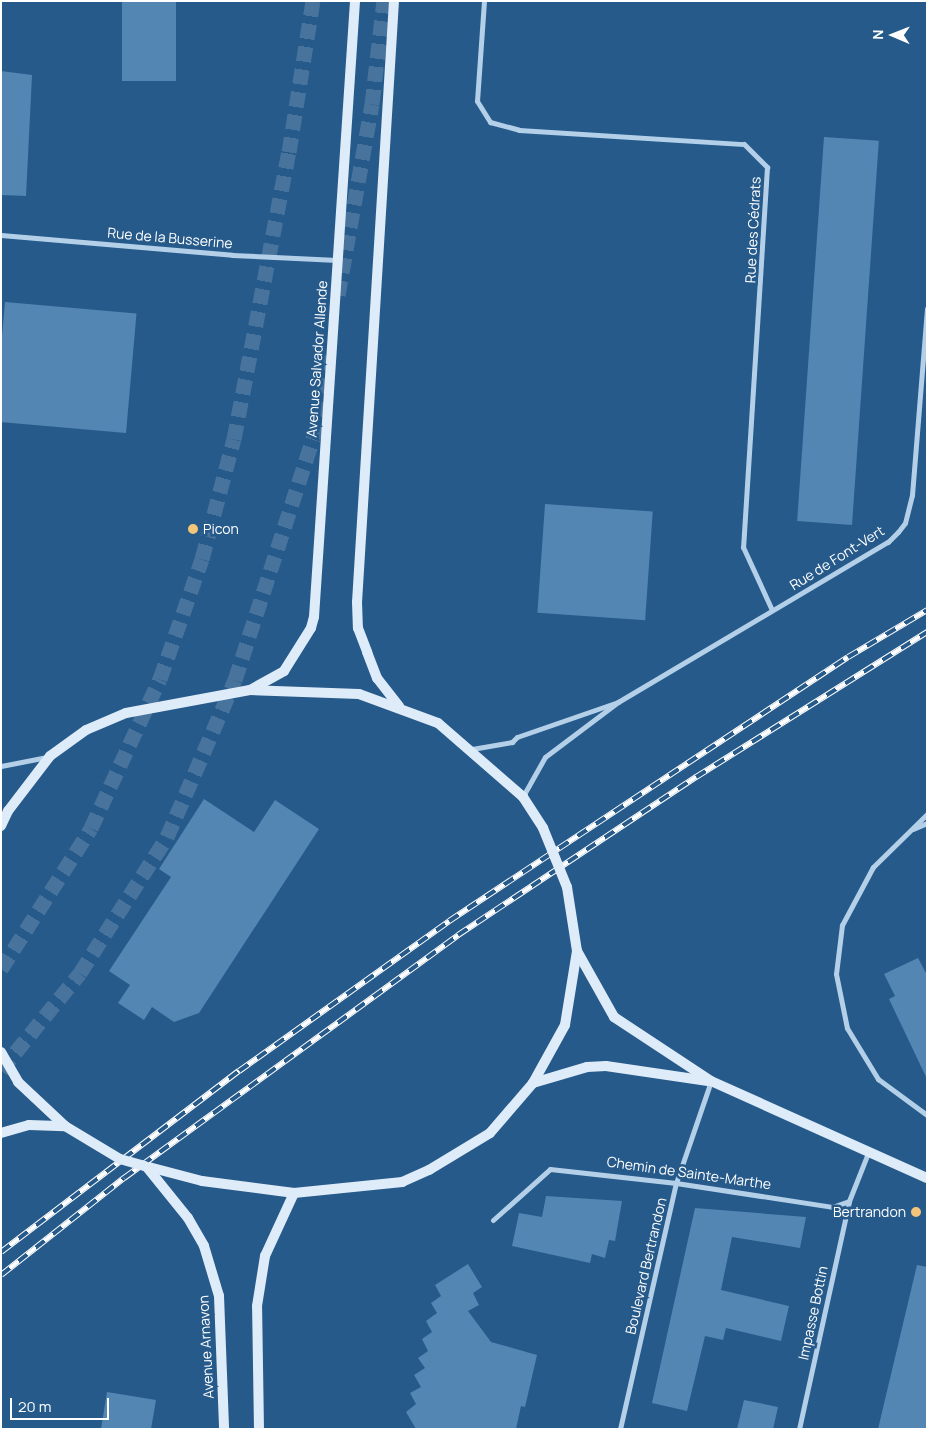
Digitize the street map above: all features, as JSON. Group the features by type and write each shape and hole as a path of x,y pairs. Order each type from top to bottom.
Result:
{"main road":[{"name":"Avenue Salvador Allende","path":"250,690 284,671 314,617 355,1"},
{"path":"394,1 357,602 358,628 377,678 399,706"},
{"path":"1,826 8,811 50,756 86,730 126,712 250,690 359,694 399,706 438,723 472,749 523,797 543,828 567,887 577,951 566,1025 533,1083 490,1133 429,1170 402,1182 294,1193 202,1181 120,1159 65,1126 18,1082 1,1052"},
{"path":"577,951 614,1017 711,1081 927,1178"},
{"path":"533,1083 587,1068 606,1066 711,1081"},
{"path":"1,1133 29,1125 65,1126"},
{"name":"Avenue Arnavon","path":"145,1166 188,1218 204,1246 219,1296 224,1429"},
{"path":"259,1429 256,1306 264,1256 294,1193"}],"street":[{"name":"Rue des Cédrats","path":"484,1 477,100 490,122 519,130 744,144 767,167 743,547 772,610"},
{"name":"Rue de la Busserine","path":"1,235 232,255 338,260"},
{"name":"Rue de Font-Vert","path":"523,797 546,757 618,702 888,542 905,523 912,496 927,310"},
{"name":"Rue de Font-Vert","path":"472,749 512,742 517,737 618,702"},
{"path":"1,766 50,756"},
{"path":"927,814 873,867 842,924 836,974 848,1028 878,1079 927,1115"},
{"path":"911,830 927,823"},
{"name":"Boulevard Bertrandon","path":"620,1429 676,1183 711,1081"},
{"path":"849,1202 868,1153"},
{"name":"Chemin de Sainte-Marthe","path":"493,1220 550,1169 676,1183 832,1207 849,1202"},
{"name":"Impasse Bottin","path":"799,1429 849,1202"}],"building":[{"path":"122,1 176,1 176,81 122,81"},
{"path":"1,71 32,75 26,196 1,195"},
{"path":"824,137 879,141 852,525 797,521"},
{"path":"5,302 136,314 126,433 1,422 1,348"},
{"path":"545,504 653,512 645,620 537,613"},
{"path":"204,799 254,832 275,800 319,829 199,1013 174,1022 152,1007 144,1020 118,1003 130,985 109,971 171,877 159,869"},
{"path":"918,958 927,975 927,1079 889,999 895,996 884,974"},
{"path":"546,1196 622,1201 615,1241 609,1240 605,1258 592,1254 590,1263 512,1246 519,1213 542,1217"},
{"path":"695,1208 806,1217 800,1248 732,1237 721,1290 789,1306 781,1341 726,1328 723,1340 705,1336 687,1411 652,1403"},
{"path":"468,1264 482,1287 473,1293 479,1305 468,1311 491,1342 537,1355 525,1407 521,1406 516,1429 416,1429 406,1412 416,1404 410,1393 421,1387 414,1375 425,1368 418,1358 428,1351 422,1339 432,1332 426,1321 437,1313 431,1303 441,1296 435,1285"},
{"path":"917,1265 927,1267 927,1429 878,1429"},
{"path":"107,1392 156,1400 151,1429 101,1429"},
{"path":"744,1400 778,1407 773,1429 737,1429"}],"tunnel":[{"path":"1,969 91,828 160,679 202,559 234,439 289,152 313,1"},
{"path":"338,295 372,104 384,1"},
{"path":"1,1070 80,973 167,837 235,680 313,438 329,347"}],"railway":[{"path":"1,1252 239,1071 449,921 848,657 927,610"},
{"path":"1,1275 124,1178 458,935 696,777 927,632"}],"place":[{"name":"Picon","path":"193,529"},
{"name":"Bertrandon","path":"916,1212"}]}
